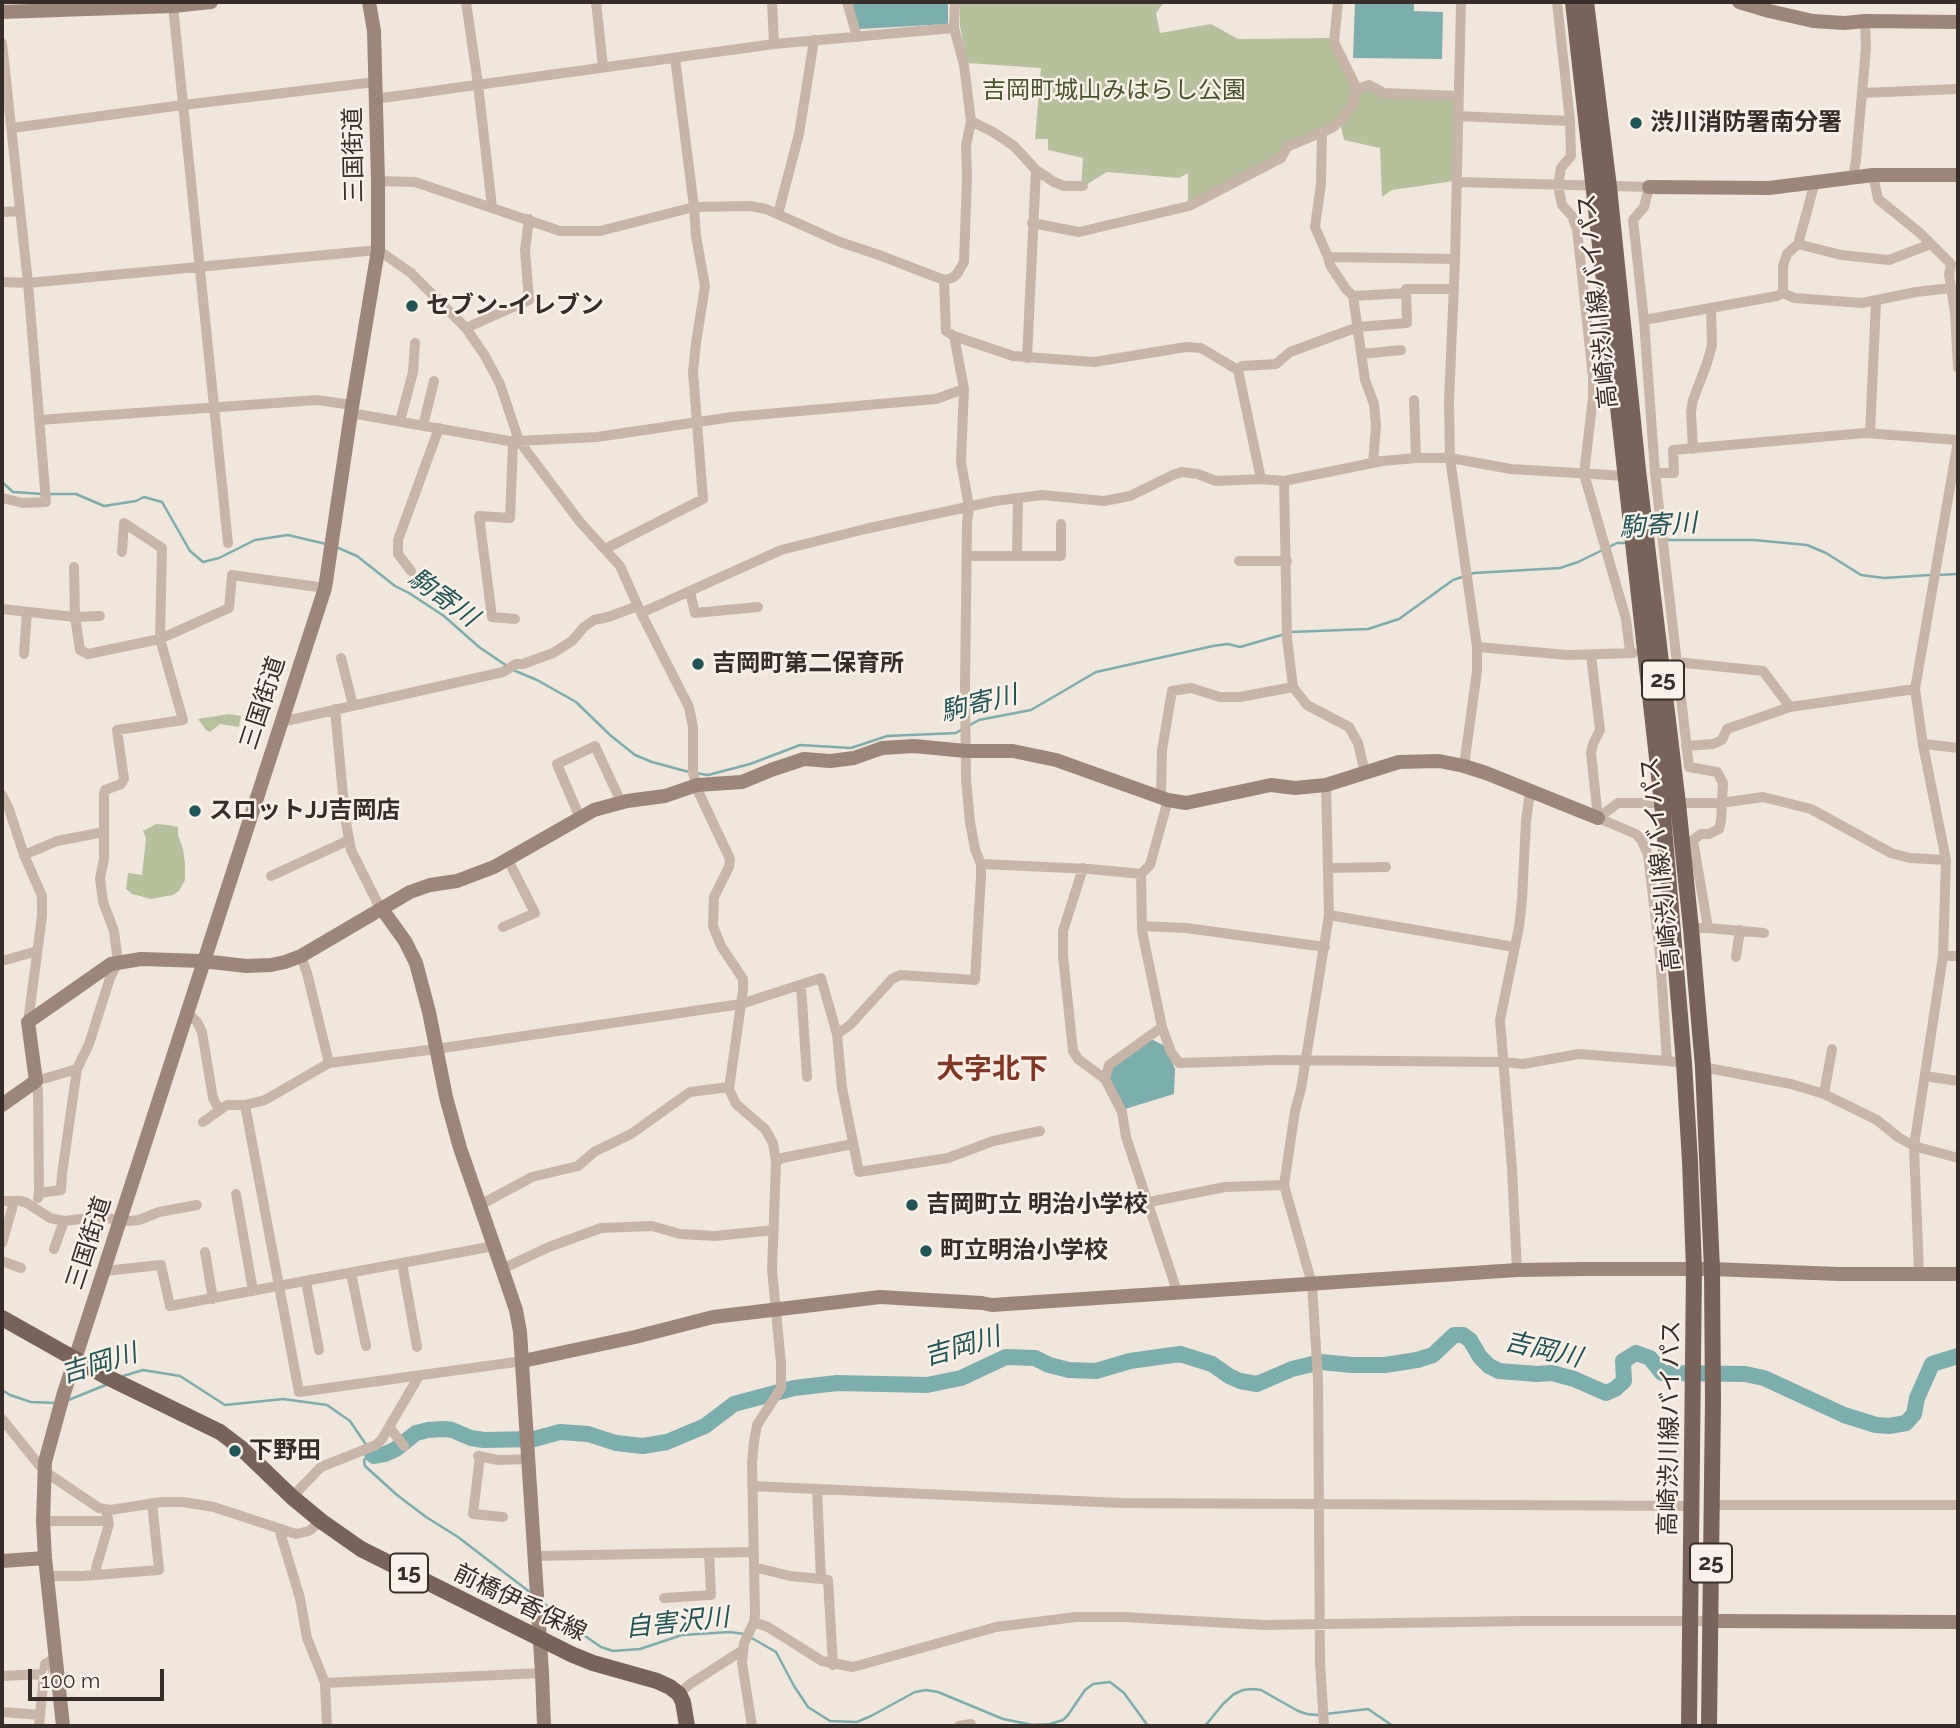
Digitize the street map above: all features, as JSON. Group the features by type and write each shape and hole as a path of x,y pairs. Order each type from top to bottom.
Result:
{"main road":[{"name":"高崎渋川線バイパス","path":"1573,2 1601,186 1638,470 1670,804 1676,1062 1694,1269 1689,1726"},
{"name":"高崎渋川線バイパス","path":"1586,2 1637,653 1670,804 1691,928 1703,1067 1712,1269 1713,1360 1709,1726"},
{"name":"前橋伊香保線","path":"2,1318 107,1377 220,1432 241,1448 292,1497 361,1549 573,1655 657,1681 679,1694"},
{"path":"679,1694 686,1712 687,1726"}],"street":[{"path":"2,12 39,6 211,2"},
{"name":"三国街道","path":"44,1471 58,1411 325,588 378,250 374,31 369,2"},
{"path":"466,2 492,207"},
{"path":"596,2 603,67"},
{"path":"772,2 774,44"},
{"path":"847,2 857,37"},
{"path":"378,181 415,181 560,231 600,231 694,208 750,206 766,209 840,242 944,280 957,274 964,261 966,146 971,121 964,65 954,28 955,2"},
{"path":"1032,223 1079,232 1189,206 1281,158 1287,147 1332,128 1351,107 1357,89 1334,41 1338,2"},
{"path":"1461,2 1449,402 1450,458 1478,647 1464,766"},
{"path":"1478,647 1568,655 1637,653 1584,474 1593,377 1577,229 1572,216 1562,205 1558,185 1560,168 1571,156 1570,121 1557,2"},
{"path":"1739,2 1812,21 1958,22"},
{"path":"178,4 183,105 228,543"},
{"path":"1853,177 1866,48 1865,21"},
{"path":"375,99 774,44 954,28"},
{"path":"778,214 799,134 814,40"},
{"path":"2,43 5,106 12,128 46,502 23,503 2,498"},
{"path":"605,549 703,499 693,372 705,286 696,236 675,58"},
{"path":"12,128 375,82"},
{"path":"1357,89 1369,85 1384,93 1459,96"},
{"path":"1862,93 1958,89"},
{"path":"1458,116 1570,121"},
{"path":"971,121 1014,146 1036,170 1054,182 1064,186 1083,186"},
{"path":"1322,134 1321,184 1315,227 1330,265 1353,296 1365,380 1374,404 1376,426 1373,463"},
{"path":"1027,358 1036,170"},
{"path":"1873,175 1878,199 1954,262 1949,275 1955,312 1958,368"},
{"path":"1457,182 1769,188 1873,175 1958,175"},
{"path":"1783,293 1783,266 1787,254 1798,244 1815,182"},
{"path":"1649,187 1644,207 1633,220 1644,320 1655,473 1686,746 1689,767 1717,772 1723,783 1719,829 1709,834 1701,834 1693,840 1708,928"},
{"path":"2,212 20,211"},
{"path":"466,328 529,300 525,250 529,219"},
{"path":"1798,244 1841,255 1889,260 1931,244"},
{"path":"2,282 28,283 378,250 411,273 466,328 500,384 519,441 580,523 620,566 639,610 689,707 698,791 730,859 729,867 714,897 713,926 743,979 729,1087 736,1104 765,1129 773,1143 776,1162 772,1270 781,1388 757,1425 752,1462 753,1625 743,1646 743,1676 752,1726"},
{"path":"1328,257 1455,259"},
{"path":"944,280 946,331 954,337 1013,356 1094,362 1186,347 1201,348 1238,370 1261,479"},
{"path":"1783,293 1794,298 1863,303 1951,288"},
{"path":"1238,370 1242,366 1276,364 1290,352 1359,327 1407,323 1406,289 1454,289"},
{"path":"1353,296 1406,293"},
{"path":"1644,320 1783,293"},
{"path":"1870,433 1876,301"},
{"path":"1693,449 1691,412 1712,345 1711,309"},
{"path":"837,1034 850,1025 892,979 901,975 975,980 981,864 970,822 966,780 969,507 961,462 964,389 954,337"},
{"path":"400,421 413,372 415,343"},
{"path":"1362,354 1401,350"},
{"path":"423,426 434,381"},
{"path":"39,420 317,400 423,426 519,441 597,437 696,421 936,399 964,389"},
{"path":"1414,400 1416,458"},
{"path":"411,571 398,554 398,540 439,428"},
{"path":"1655,473 1674,473 1674,450 1870,433 1958,441 1954,484 1915,689 1946,860 1943,956 1914,1146 1919,1274"},
{"path":"515,619 492,617 479,516 510,518 513,444 519,441"},
{"path":"281,722 523,664 553,653 572,642 584,627 594,620 639,610 690,592 781,550 865,528 1017,498 1042,495 1104,501 1130,496 1182,472 1198,474 1216,481 1284,481 1373,463 1416,458 1450,458 1511,469 1625,476"},
{"path":"1284,481 1287,638 1293,687 1307,705 1349,727 1357,743 1365,773"},
{"path":"1017,498 1017,556"},
{"path":"39,1193 61,1190 77,1069 89,1044 110,978 118,962 114,931 103,902 100,878 104,859 104,794 106,790 121,784 124,779 117,730 183,720 160,639 162,548 124,523 122,552"},
{"path":"967,556 1061,556 1061,524"},
{"path":"1239,561 1287,561"},
{"path":"74,567 75,617 80,650 88,654 160,639 229,608 232,575 325,588"},
{"path":"690,592 695,613 758,607"},
{"path":"2,609 75,617 100,616"},
{"path":"24,654 27,612"},
{"path":"1591,654 1600,730 1591,753 1598,818"},
{"path":"341,658 353,705"},
{"path":"1676,662 1763,670 1790,707"},
{"path":"28,1022 111,964 118,962 141,959 204,961 246,966 285,962 301,956 410,892 477,875 594,810 621,802 665,796 697,785 742,782 804,759 830,761 854,758 882,748 914,746 966,751 1013,751 1056,760 1164,799 1186,803 1271,785 1294,788 1326,785 1399,762 1439,761 1464,766 1598,818 1636,834 1648,855 1676,1062 1579,1054 1523,1064 1306,1061 1179,1063 1171,1052 1162,1027 1142,926 1141,874 1150,865 1164,799 1162,750 1172,691 1191,688 1220,697 1240,697 1293,687"},
{"path":"1686,746 1713,744 1722,740 1727,729 1790,707 1915,689"},
{"path":"335,709 345,817 351,849 377,902 405,941 416,963 446,1097 471,1184 516,1310 523,1361 544,1726"},
{"path":"1924,744 1958,748"},
{"path":"580,818 557,764 595,746 621,802"},
{"path":"1323,1722 1316,1352 1311,1284 1284,1185 1329,915 1326,785"},
{"path":"1517,1270 1500,1020 1519,927 1530,792"},
{"path":"2,795 42,896 42,916 28,1022 38,1090 39,1193 35,1209"},
{"path":"1598,818 1618,803 1721,803 1763,797 1811,809 1891,853 1910,858 1946,860"},
{"path":"24,855 57,841 104,832"},
{"path":"271,876 349,840"},
{"path":"503,927 535,914 508,860"},
{"path":"981,864 1083,868 1141,874"},
{"path":"1328,868 1385,867"},
{"path":"1083,868 1063,931 1073,1051 1078,1059 1105,1079 1122,1112 1126,1137 1178,1294"},
{"path":"1329,915 1514,947"},
{"path":"1142,926 1186,928 1325,947"},
{"path":"1691,928 1764,933"},
{"path":"1736,957 1740,930"},
{"path":"2,961 37,951"},
{"path":"301,956 329,1063"},
{"path":"1943,956 1958,956"},
{"path":"203,1122 227,1105 245,1105 265,1100 329,1063 741,1004 821,978 837,1034 842,1088 859,1172 948,1158 993,1141 1040,1131"},
{"path":"801,985 807,1077"},
{"path":"187,1012 202,1032 213,1098 219,1110"},
{"path":"1105,1079 1109,1065 1162,1027"},
{"path":"1824,1094 1832,1049"},
{"path":"1703,1067 1791,1084 1824,1094 1877,1120 1914,1146 1958,1158"},
{"path":"2,1105 36,1081 77,1069"},
{"path":"1925,1076 1958,1081"},
{"path":"480,1205 532,1177 578,1166 594,1152 631,1134 690,1091 729,1087"},
{"path":"245,1105 299,1392 523,1361 713,1317 880,1297 992,1305 1517,1270 1712,1269 1838,1274 1958,1274"},
{"path":"776,1162 782,1158 853,1144"},
{"path":"1149,1202 1225,1187 1284,1185"},
{"path":"236,1194 253,1291"},
{"path":"7,1201 27,1203 50,1218 64,1221 98,1217 119,1221 139,1220 159,1212 197,1205"},
{"path":"2,1243 12,1209 7,1201"},
{"path":"54,1248 64,1221"},
{"path":"502,1269 601,1228 652,1226 680,1234 716,1236 774,1230"},
{"path":"104,1271 161,1265 170,1306 494,1246"},
{"path":"205,1252 213,1298"},
{"path":"2,1261 21,1269"},
{"path":"402,1263 417,1347"},
{"path":"351,1273 366,1346"},
{"path":"306,1282 319,1350"},
{"path":"292,1497 320,1467 376,1445 382,1440 419,1376"},
{"path":"2,1419 44,1471 99,1508 106,1510 152,1503 183,1502 214,1507 296,1534 303,1533 321,1521"},
{"path":"390,1428 401,1442"},
{"path":"503,1517 473,1514 479,1456 498,1460 529,1455"},
{"path":"44,1471 45,1558 63,1726"},
{"path":"752,1486 1108,1502 1692,1506"},
{"path":"817,1489 821,1579"},
{"path":"47,1576 159,1570 152,1503"},
{"path":"1712,1505 1958,1505"},
{"path":"97,1575 96,1568 109,1524 106,1510"},
{"path":"43,1521 108,1521"},
{"path":"279,1529 300,1598 307,1638 325,1683 327,1726"},
{"path":"535,1556 754,1552"},
{"path":"664,1598 711,1595 709,1553"},
{"path":"2,1561 45,1558"},
{"path":"754,1567 790,1576 828,1580 833,1665"},
{"path":"753,1625 768,1626 822,1661 853,1667 996,1627 1076,1617 1264,1625 1524,1621 1958,1622"},
{"path":"679,1694 743,1646"},
{"path":"39,1726 45,1664 55,1658"},
{"path":"2,1676 44,1674"},
{"path":"325,1683 542,1674"},
{"path":"2,1712 40,1715"},
{"path":"959,1726 971,1724"}],"green space":[{"name":"吉岡町城山みはらし公園","path":"960,2 1164,2 1156,13 1160,33 1211,24 1238,39 1330,38 1355,89 1369,87 1457,99 1454,181 1392,190 1382,197 1380,148 1344,140 1337,122 1188,202 1188,173 1179,178 1107,172 1081,188 1083,158 1048,150 1048,139 1035,139 1041,68 967,63 960,26"},
{"path":"229,714 241,716 239,727 220,724 210,732 198,719"},
{"path":"156,824 178,827 185,863 185,880 179,891 173,895 151,899 132,894 126,889 128,873 142,875 146,838 143,831"}],"water":[{"path":"851,2 948,2 948,24 859,29"},
{"path":"1355,2 1414,2 1414,11 1443,12 1442,59 1353,58"},
{"path":"1151,1039 1165,1046 1175,1069 1174,1094 1125,1109 1108,1076 1111,1066"}],"waterway":[{"name":"駒寄川","path":"2,482 13,492 43,494"},
{"name":"駒寄川","path":"50,494 76,494 104,506 136,501 144,497 162,502 190,551 203,562 219,558 255,540 288,535 326,544"},
{"name":"駒寄川","path":"1666,540 1754,540 1807,545 1826,553 1861,575 1884,578 1930,575"},
{"name":"駒寄川","path":"1291,632 1368,629 1399,619 1453,580 1474,573 1560,568 1617,543 1628,543"},
{"name":"駒寄川","path":"336,547 357,556 395,586 444,616 479,647 507,666"},
{"name":"駒寄川","path":"1937,575 1958,574"},
{"name":"駒寄川","path":"970,725 979,720 1031,710 1096,672 1213,646 1228,644 1240,647 1285,634"},
{"name":"駒寄川","path":"513,670 576,702 635,755 689,772"},
{"name":"駒寄川","path":"695,773 708,775 750,764 800,745 851,748 887,736 956,733 961,730"},
{"name":"吉岡川","path":"372,1454 385,1454 396,1449 416,1433 445,1429 484,1440 534,1439 560,1432 588,1434 616,1443 643,1446 667,1442 705,1426 734,1404 794,1388 837,1383 927,1385 961,1378 1006,1357 1035,1358 1069,1370 1096,1371 1130,1361 1180,1354 1212,1364 1240,1381 1257,1384 1292,1369 1321,1362 1385,1365 1417,1360 1433,1355 1454,1335 1463,1335 1470,1340 1480,1357 1499,1371 1552,1373 1606,1393 1624,1381 1623,1361 1636,1353 1650,1358 1662,1373 1745,1374 1764,1378 1844,1415 1876,1425 1889,1426 1906,1423 1914,1414 1917,1398 1932,1364 1958,1356"},
{"name":"吉岡川","path":"123,1376 143,1370 180,1376 225,1405 283,1399 327,1405 350,1421 367,1446"},
{"name":"吉岡川","path":"66,1401 108,1384"},
{"name":"吉岡川","path":"2,1390 31,1402 56,1403"},
{"name":"自害沢川","path":"371,1452 364,1460 365,1466 397,1495 458,1537 531,1593"},
{"name":"自害沢川","path":"542,1602 585,1636 601,1647 613,1651 640,1649 682,1635 730,1632 744,1634"},
{"name":"自害沢川","path":"750,1637 776,1652 808,1707 830,1721 857,1722 915,1692 926,1690 938,1692 1003,1719 1033,1725 1050,1724 1063,1720 1085,1690 1093,1684 1110,1682 1124,1693 1148,1726"},
{"name":"自害沢川","path":"1205,1726 1234,1694 1253,1689 1261,1690 1307,1714 1368,1709 1393,1726"}],"place":[{"name":"渋川消防署南分署","path":"1636,123"},
{"name":"セブン-イレブン","path":"412,306"},
{"name":"吉岡町第二保育所","path":"698,664"},
{"name":"スロットJJ吉岡店","path":"195,811"},
{"name":"吉岡町立 明治小学校","path":"912,1205"},
{"name":"町立明治小学校","path":"926,1251"},
{"name":"下野田","path":"235,1451"}],"district":[{"name":"大字北下","path":"992,1070"}]}
